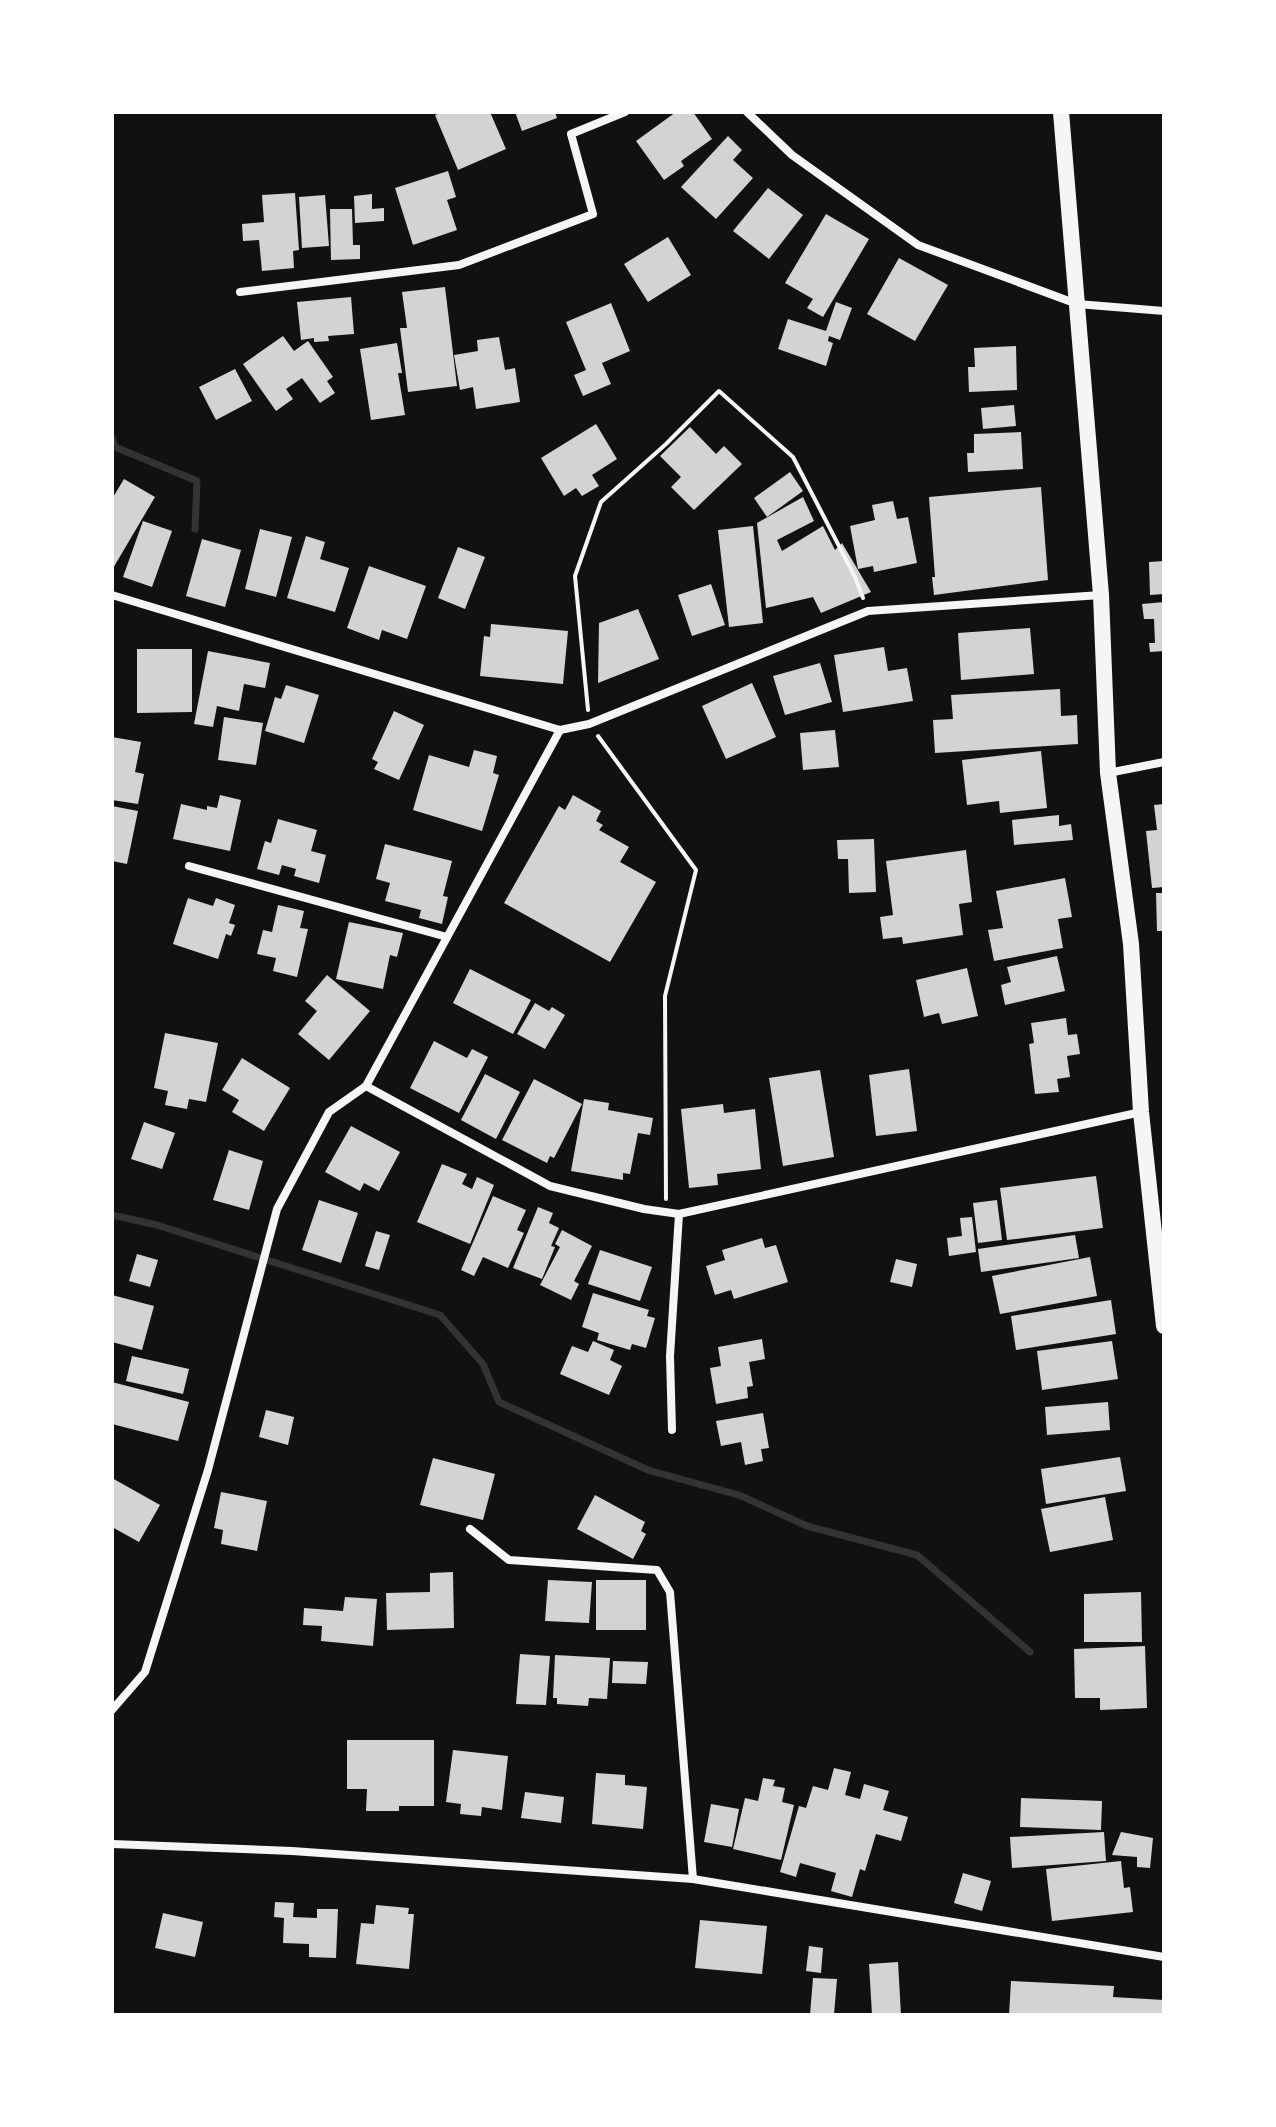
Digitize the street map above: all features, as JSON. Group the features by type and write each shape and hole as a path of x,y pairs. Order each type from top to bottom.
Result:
{"main road":[{"path":"1061,112 1101,595 1108,773 1131,944 1141,1112 1164,1326"}],"street":[{"path":"240,292 459,265 593,214 571,134 625,112"},
{"path":"747,112 792,155 918,245 1077,304 1164,311"},
{"path":"112,595 560,730 589,724 868,611 1101,595"},
{"path":"112,1710 145,1672 208,1470 277,1209 329,1112 366,1086 560,730"},
{"path":"1108,773 1164,762"},
{"path":"189,866 447,937"},
{"path":"366,1086 550,1186 679,1214 1141,1112"},
{"path":"672,1430 670,1356 679,1214"},
{"path":"470,1529 509,1560 657,1570 670,1592 693,1879"},
{"path":"112,1844 292,1851 693,1879 1164,1957"}],"path":[{"path":"666,1212 665,996 696,870 589,724 575,576 601,502 719,391 793,457 855,577 868,611"}],"building":[{"path":"443,112 490,112 506,149 458,170 435,115"},
{"path":"515,112 555,112 557,118 522,131"},
{"path":"676,112 693,112 712,139 681,161 684,166 664,180 636,141"},
{"path":"728,136 742,150 733,160 753,178 716,219 681,187"},
{"path":"448,171 456,197 447,200 457,230 413,245 395,188"},
{"path":"768,188 803,215 769,259 733,231"},
{"path":"295,193 299,250 293,251 294,268 262,271 259,240 243,241 242,224 264,222 262,195"},
{"path":"372,194 372,209 384,208 384,221 355,223 354,196"},
{"path":"325,195 329,246 302,248 299,197"},
{"path":"330,209 352,209 353,245 360,245 360,259 331,260"},
{"path":"826,214 869,239 823,317 807,308 813,299 785,283"},
{"path":"668,237 691,275 648,302 624,264"},
{"path":"899,258 948,285 915,341 867,314"},
{"path":"445,287 457,386 408,392 400,328 407,328 402,292"},
{"path":"351,297 354,334 328,336 329,341 314,342 314,338 301,340 297,302"},
{"path":"836,302 852,308 840,340 829,336 828,341 833,343 826,366 778,349 788,319 826,331"},
{"path":"611,303 630,351 602,363 611,384 583,396 574,375 586,370 566,322"},
{"path":"283,336 294,351 308,341 333,377 327,381 335,393 320,403 302,378 286,389 293,399 276,411 243,364"},
{"path":"499,337 505,370 515,368 520,402 476,409 473,387 460,390 454,355 478,351 477,340"},
{"path":"397,343 405,415 371,420 360,349"},
{"path":"1016,346 1017,390 969,392 968,367 975,367 974,348"},
{"path":"235,369 252,401 216,420 199,387"},
{"path":"1014,405 1016,426 983,429 981,408"},
{"path":"596,424 617,459 592,475 599,486 582,496 576,488 564,496 541,458"},
{"path":"690,427 716,454 724,446 742,464 694,510 671,487 681,477 660,456"},
{"path":"1021,432 1023,469 968,472 967,453 974,453 974,434"},
{"path":"790,472 803,491 767,517 754,498"},
{"path":"124,479 155,497 112,570 112,499"},
{"path":"1041,487 1048,580 934,595 929,497"},
{"path":"803,497 814,521 777,540 782,551 823,526 835,550 842,543 871,592 821,613 813,597 766,608 757,523"},
{"path":"893,501 897,519 908,517 917,563 874,572 873,566 858,569 850,526 875,520 872,505"},
{"path":"143,521 172,531 152,587 123,577"},
{"path":"753,526 763,623 729,627 718,530"},
{"path":"260,529 292,537 276,597 245,589"},
{"path":"306,536 325,542 320,559 349,568 335,612 287,598"},
{"path":"202,539 241,550 225,607 186,596"},
{"path":"458,547 485,557 465,609 438,598"},
{"path":"1164,561 1164,594 1150,595 1149,562"},
{"path":"369,566 426,586 407,639 382,630 379,640 347,628"},
{"path":"711,584 725,625 692,636 678,595"},
{"path":"1164,602 1164,651 1150,652 1149,643 1155,643 1154,619 1144,619 1142,604"},
{"path":"638,609 659,659 598,683 599,623"},
{"path":"491,624 568,631 563,684 480,676 484,636 490,637"},
{"path":"1030,628 1034,674 961,680 958,633"},
{"path":"884,647 888,671 907,668 913,701 843,712 834,655"},
{"path":"137,649 192,649 192,712 137,713"},
{"path":"208,651 270,663 265,688 244,684 239,711 217,706 213,727 194,724"},
{"path":"820,663 832,702 785,715 773,676"},
{"path":"752,683 776,737 726,759 702,706"},
{"path":"286,685 319,695 304,743 265,731 275,697 281,699"},
{"path":"1060,689 1061,716 1077,715 1078,744 935,753 933,720 953,719 951,695"},
{"path":"394,711 424,725 399,780 374,769 378,762 372,759"},
{"path":"224,717 263,723 256,765 218,760"},
{"path":"835,730 839,767 803,770 800,733"},
{"path":"112,737 141,742 135,772 144,774 138,804 112,800"},
{"path":"474,750 497,756 493,773 499,775 482,831 413,810 429,755 469,767"},
{"path":"1041,751 1047,808 1000,813 999,801 967,805 962,760"},
{"path":"220,795 241,800 230,851 173,839 181,804 207,810 207,806 217,808"},
{"path":"573,795 601,811 596,821 603,825 599,830 629,847 620,862 656,882 610,962 504,903 559,806 565,810"},
{"path":"1164,804 1164,887 1152,888 1146,831 1157,830 1154,805"},
{"path":"112,806 138,811 127,864 112,861"},
{"path":"1059,815 1059,826 1071,824 1073,840 1014,845 1012,820"},
{"path":"278,819 317,830 311,851 326,855 319,883 294,876 296,869 282,865 279,875 257,869 265,841 271,843"},
{"path":"874,839 876,892 849,893 848,859 838,859 837,840"},
{"path":"385,844 452,861 443,896 448,897 442,924 419,918 421,910 385,901 390,883 376,879"},
{"path":"966,850 972,902 959,904 963,935 903,944 902,937 883,939 880,917 893,915 886,861"},
{"path":"1065,878 1072,917 1058,919 1063,948 994,961 988,930 1003,928 996,891"},
{"path":"1156,893 1164,893 1164,931 1157,931"},
{"path":"188,898 213,906 216,898 235,905 229,923 235,925 231,936 226,934 218,959 173,944"},
{"path":"278,905 304,911 300,928 308,929 297,977 273,971 276,958 257,954 263,930 272,932"},
{"path":"349,922 403,933 397,957 390,955 383,989 336,979"},
{"path":"1057,956 1065,991 1005,1005 1001,985 1011,982 1007,967"},
{"path":"967,968 978,1016 942,1024 939,1013 924,1017 916,980"},
{"path":"470,969 531,1000 513,1034 453,1003"},
{"path":"327,975 370,1011 329,1060 298,1034 317,1011 305,1001"},
{"path":"535,1003 549,1011 552,1007 565,1015 545,1049 517,1034"},
{"path":"1066,1018 1068,1035 1077,1034 1080,1054 1067,1056 1070,1077 1057,1079 1059,1092 1035,1094 1029,1044 1034,1043 1031,1023"},
{"path":"165,1033 218,1043 206,1102 189,1099 187,1109 165,1105 168,1091 154,1088"},
{"path":"434,1041 467,1058 472,1049 488,1057 459,1113 410,1088"},
{"path":"242,1058 290,1088 264,1131 232,1112 239,1100 222,1090"},
{"path":"909,1069 917,1131 876,1136 869,1075"},
{"path":"820,1070 834,1157 783,1166 769,1078"},
{"path":"485,1074 520,1092 496,1139 461,1120"},
{"path":"534,1079 582,1104 554,1158 550,1156 547,1163 502,1140"},
{"path":"584,1099 609,1103 608,1110 653,1118 650,1135 638,1133 630,1174 623,1173 623,1180 571,1171"},
{"path":"723,1104 724,1113 755,1109 761,1169 717,1174 718,1185 689,1188 681,1109"},
{"path":"144,1122 175,1133 162,1169 131,1159"},
{"path":"351,1126 400,1152 379,1191 364,1183 360,1191 325,1172"},
{"path":"229,1150 263,1161 249,1210 213,1200"},
{"path":"442,1164 467,1174 462,1184 472,1189 477,1177 494,1185 470,1244 417,1222"},
{"path":"1096,1176 1103,1228 1007,1240 1000,1188"},
{"path":"493,1196 526,1210 517,1230 524,1233 508,1268 483,1257 474,1276 461,1270"},
{"path":"319,1200 358,1213 341,1263 302,1250"},
{"path":"997,1200 1002,1240 978,1243 973,1203"},
{"path":"538,1207 553,1213 549,1223 559,1228 542,1279 513,1268"},
{"path":"972,1217 976,1252 949,1256 947,1238 962,1236 960,1218"},
{"path":"562,1230 592,1246 574,1281 579,1284 571,1300 540,1285 560,1247 555,1244"},
{"path":"376,1231 390,1235 379,1270 365,1266"},
{"path":"1075,1235 1079,1258 981,1272 978,1249"},
{"path":"762,1238 765,1248 776,1245 788,1282 734,1299 731,1290 715,1295 706,1266 725,1260 722,1250"},
{"path":"600,1250 652,1267 640,1301 588,1284"},
{"path":"137,1254 158,1260 150,1287 129,1281"},
{"path":"1090,1257 1097,1296 1000,1314 992,1276"},
{"path":"896,1259 917,1264 912,1287 890,1282"},
{"path":"593,1293 649,1310 647,1316 655,1318 646,1348 632,1344 630,1350 597,1340 599,1333 582,1327"},
{"path":"112,1295 154,1306 142,1350 112,1342"},
{"path":"1111,1300 1116,1334 1016,1350 1011,1316"},
{"path":"762,1339 765,1359 749,1362 753,1386 747,1387 748,1398 716,1404 710,1368 721,1366 718,1347"},
{"path":"593,1341 614,1350 610,1360 622,1366 609,1395 560,1374 572,1346 588,1352"},
{"path":"1112,1341 1118,1379 1042,1390 1037,1351"},
{"path":"132,1356 189,1369 183,1394 126,1381"},
{"path":"112,1382 189,1402 178,1441 112,1424"},
{"path":"1108,1402 1110,1430 1047,1435 1045,1407"},
{"path":"266,1410 294,1417 288,1445 259,1437"},
{"path":"763,1413 769,1448 761,1449 763,1461 745,1465 741,1442 721,1446 716,1421"},
{"path":"1120,1457 1126,1491 1046,1504 1041,1469"},
{"path":"433,1458 495,1474 483,1520 420,1505"},
{"path":"112,1478 160,1505 139,1542 112,1527"},
{"path":"221,1492 267,1501 257,1551 221,1544 223,1530 214,1528"},
{"path":"595,1495 645,1522 641,1531 646,1534 633,1559 577,1529"},
{"path":"1105,1497 1113,1540 1050,1552 1041,1509"},
{"path":"453,1572 454,1628 387,1630 386,1593 430,1592 430,1573"},
{"path":"548,1580 592,1582 589,1623 545,1621"},
{"path":"596,1580 646,1580 646,1630 596,1630"},
{"path":"1141,1592 1142,1642 1084,1642 1084,1594"},
{"path":"345,1597 377,1599 373,1646 321,1641 322,1626 303,1625 304,1608 343,1611"},
{"path":"1145,1646 1147,1708 1100,1710 1100,1698 1075,1698 1074,1649"},
{"path":"520,1654 550,1656 546,1705 516,1704"},
{"path":"555,1655 610,1658 607,1699 589,1698 588,1706 557,1704 557,1698 553,1698"},
{"path":"613,1661 648,1662 646,1684 612,1683"},
{"path":"347,1740 434,1740 434,1806 399,1806 399,1811 366,1811 367,1789 347,1789"},
{"path":"453,1750 508,1756 502,1810 482,1807 481,1816 460,1814 461,1804 446,1802"},
{"path":"834,1768 851,1772 845,1795 860,1799 864,1784 889,1791 883,1810 908,1817 901,1841 876,1834 865,1871 860,1869 852,1897 831,1891 836,1873 800,1863 796,1877 780,1872 799,1806 806,1808 813,1786 828,1790"},
{"path":"596,1773 625,1775 625,1785 647,1787 643,1829 592,1824"},
{"path":"763,1778 775,1780 773,1786 785,1788 782,1802 794,1805 781,1860 733,1849 745,1798 758,1801"},
{"path":"525,1792 564,1797 561,1823 521,1818"},
{"path":"1021,1798 1102,1801 1101,1830 1020,1827"},
{"path":"711,1804 739,1809 732,1847 704,1842"},
{"path":"1104,1832 1106,1861 1012,1868 1010,1837"},
{"path":"1121,1832 1153,1838 1150,1868 1137,1867 1137,1857 1112,1855"},
{"path":"1121,1861 1124,1888 1130,1887 1133,1912 1052,1921 1046,1869"},
{"path":"963,1873 991,1881 982,1911 954,1903"},
{"path":"275,1902 294,1903 293,1917 317,1918 317,1909 338,1909 336,1958 309,1957 309,1944 283,1943 284,1918 274,1917"},
{"path":"376,1905 409,1908 408,1914 414,1914 409,1969 356,1964 361,1923 374,1924"},
{"path":"163,1913 203,1922 195,1957 155,1948"},
{"path":"700,1920 767,1926 762,1974 695,1968"},
{"path":"809,1946 823,1948 821,1973 806,1971"},
{"path":"898,1962 901,2015 872,2015 869,1964"},
{"path":"813,1978 837,1979 834,2015 810,2015"},
{"path":"1011,1981 1114,1986 1113,1997 1164,2000 1164,2015 1009,2015"}],"waterway":[{"path":"112,438 115,447 197,481 195,529"},
{"path":"112,1215 157,1225 440,1315 483,1364 499,1402 648,1470 739,1495 807,1526 917,1555 1030,1652"}]}
